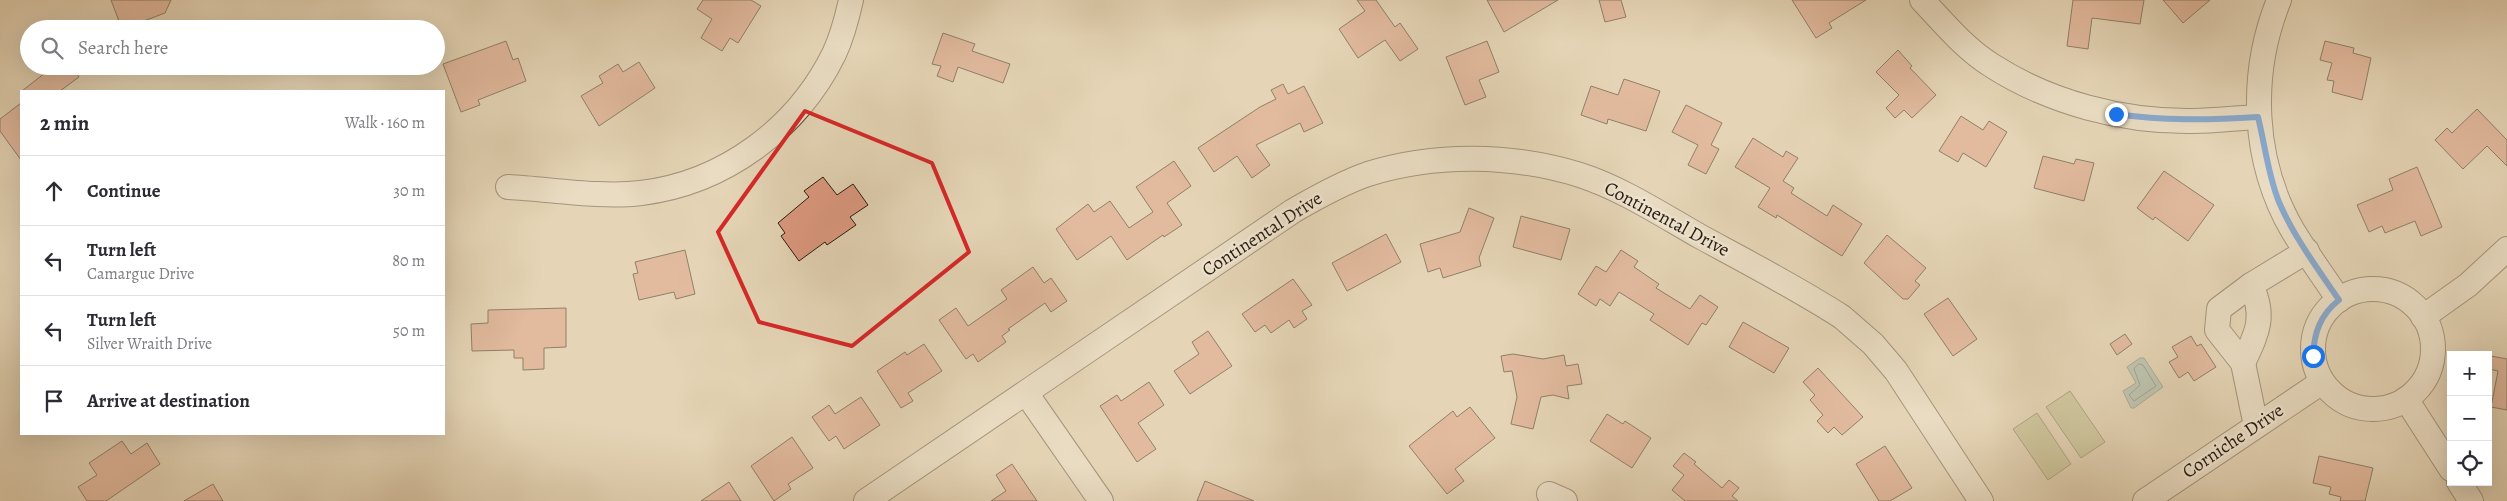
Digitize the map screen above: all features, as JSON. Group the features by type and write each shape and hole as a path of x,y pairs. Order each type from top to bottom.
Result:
{"street":[{"path":"508,186 612,194 640,194 696,180 732,164 761,145 804,101 834,54 851,0"},
{"path":"1922,0 1961,41 1990,64 2032,88 2074,104 2116,114 2155,119 2193,121 2258,117"},
{"path":"2279,0 2264,47 2258,117 2270,175 2279,203 2293,230 2339,300"},
{"name":"Continental Drive","path":"866,501 1293,210 1320,195 1367,174 1412,163 1454,159 1494,159 1537,165 1580,175 1620,192 1814,299 1842,317 1873,344 1896,371 1981,501"},
{"path":"2423,317 2468,285 2507,250"},
{"path":"2256,426 2243,363 2217,330 2219,309 2251,285 2307,251"},
{"path":"2243,363 2256,334 2259,303 2251,285"},
{"path":"2374,289 2391,292 2403,297 2417,308 2423,317 2431,334 2431,362 2426,378 2406,399 2380,409 2365,409 2350,405 2333,395 2322,382 2313,356 2314,338 2318,324 2330,307 2339,300 2359,291 2374,289"},
{"name":"Corniche Drive","path":"2145,501 2322,382"},
{"path":"1026,393 1102,501"},
{"path":"2406,399 2447,463"},
{"path":"2462,486 2471,501"}],"highlighted area":[{"path":"805,111 932,163 969,252 852,346 759,322 718,232"}],"green space":[{"path":"2070,391 2105,442 2081,458 2046,407"},
{"path":"2037,413 2071,464 2048,480 2013,429"}],"water":[{"path":"2140,358 2144,358 2163,387 2134,408 2131,408 2123,391 2136,383 2127,367"}],"building":[{"path":"111,0 171,0 165,13 146,20 119,20"},
{"path":"703,0 751,0 761,6 738,43 730,38 722,51 701,38 712,19 697,9"},
{"path":"1357,0 1376,0 1395,27 1400,23 1418,49 1400,61 1385,40 1358,58 1339,29 1365,11"},
{"path":"1487,0 1558,0 1504,32"},
{"path":"1599,0 1621,0 1626,17 1605,22"},
{"path":"1792,0 1866,0 1829,23 1832,28 1816,38"},
{"path":"2073,0 2144,0 2140,24 2092,18 2088,49 2067,46"},
{"path":"2163,0 2210,0 2183,23"},
{"path":"943,33 975,44 972,51 1010,64 1003,83 958,67 953,82 937,76 941,66 932,64"},
{"path":"506,41 513,60 518,58 526,81 478,100 480,105 461,112 445,69 445,63"},
{"path":"1487,41 1499,72 1479,80 1486,97 1465,105 1446,57"},
{"path":"2325,41 2354,48 2353,53 2371,58 2362,100 2332,92 2334,81 2327,80 2332,63 2320,60"},
{"path":"1898,50 1912,66 1910,68 1936,95 1912,118 1904,110 1895,118 1886,108 1899,95 1876,72"},
{"path":"639,62 655,88 599,126 581,96 603,83 599,76 618,64 623,72"},
{"path":"42,75 77,75 79,77 61,90 23,90"},
{"path":"1624,79 1660,91 1646,131 1608,119 1607,124 1581,115 1591,86 1618,95"},
{"path":"1283,84 1288,94 1304,86 1323,123 1304,132 1300,123 1256,145 1270,165 1252,178 1237,156 1214,172 1198,148 1260,107 1276,99 1271,90"},
{"path":"20,104 20,159 0,131 0,119"},
{"path":"1686,105 1722,123 1711,145 1719,149 1706,174 1688,165 1698,145 1672,132"},
{"path":"2477,109 2507,140 2507,166 2487,146 2463,169 2435,140 2447,128 2452,133"},
{"path":"1961,116 1983,130 1989,121 2007,132 1986,167 1963,153 1958,162 1939,151"},
{"path":"1753,138 1783,157 1786,151 1798,158 1783,181 1794,188 1791,193 1827,216 1833,205 1862,224 1842,256 1777,215 1776,218 1758,207 1770,188 1735,167"},
{"path":"2043,156 2074,164 2076,159 2094,163 2084,201 2034,188"},
{"path":"1174,161 1191,186 1167,203 1182,225 1164,237 1163,235 1127,260 1111,236 1077,260 1056,229 1088,204 1094,212 1110,201 1129,228 1153,212 1136,187"},
{"path":"2417,167 2442,227 2421,236 2415,221 2385,233 2382,226 2369,232 2357,205 2393,190 2389,179"},
{"path":"2164,171 2214,205 2188,241 2155,217 2153,220 2137,208"},
{"path":"823,177 837,195 853,184 868,205 850,217 856,225 827,245 825,242 799,261 781,236 785,233 778,223 809,197 804,191"},
{"path":"1469,208 1494,218 1479,258 1481,266 1443,278 1440,268 1428,272 1420,244 1460,232"},
{"path":"1521,216 1570,229 1561,260 1513,247"},
{"path":"1386,234 1401,262 1347,291 1332,263"},
{"path":"1887,235 1926,268 1915,281 1920,285 1908,299 1903,299 1864,263"},
{"path":"685,250 695,294 676,299 674,292 639,300 633,274 638,273 635,262"},
{"path":"1621,250 1638,261 1634,267 1659,284 1656,288 1690,309 1700,295 1718,307 1706,325 1702,323 1688,345 1650,320 1654,314 1619,292 1610,306 1600,299 1596,306 1578,294 1596,266 1606,272"},
{"path":"1033,267 1044,283 1051,278 1067,301 1051,312 1045,303 1008,329 1010,330 1002,336 1006,342 978,362 973,354 966,359 939,320 956,308 968,326 1007,299 1001,290"},
{"path":"1293,279 1312,305 1302,311 1307,319 1294,328 1289,320 1271,333 1265,325 1255,332 1242,314"},
{"path":"1948,298 1977,339 1953,356 1924,314"},
{"path":"566,308 566,347 544,348 544,369 523,370 523,358 514,358 514,350 472,351 471,324 488,323 488,310"},
{"path":"1743,322 1789,348 1774,373 1729,347"},
{"path":"1208,331 1232,366 1190,394 1174,371 1199,354 1192,342"},
{"path":"2125,334 2132,344 2117,355 2110,344"},
{"path":"2191,336 2197,346 2201,344 2216,367 2194,381 2188,372 2179,378 2169,362 2178,357 2172,347"},
{"path":"924,344 942,371 908,393 913,401 901,408 877,371 905,352 907,355"},
{"path":"1513,354 1543,359 1564,355 1566,366 1578,364 1582,384 1567,386 1569,399 1553,395 1541,397 1533,429 1511,424 1517,397 1512,371 1504,372 1501,356"},
{"path":"2492,356 2507,359 2507,410 2492,407 2498,371 2492,370"},
{"path":"1818,368 1863,417 1842,435 1834,427 1828,433 1817,421 1823,415 1810,400 1815,395 1803,382"},
{"path":"1149,382 1164,405 1138,423 1156,449 1137,462 1100,406 1117,395 1121,401"},
{"path":"861,397 880,425 844,449 836,436 829,441 812,417 829,405 835,414"},
{"path":"1470,407 1495,438 1455,469 1464,481 1447,494 1409,446 1453,411 1457,417"},
{"path":"1607,414 1623,424 1625,421 1651,438 1632,468 1590,441"},
{"path":"792,437 813,468 788,484 791,489 774,501 751,466"},
{"path":"122,441 131,454 147,443 160,464 106,501 87,501 78,487 97,475 89,463"},
{"path":"1885,446 1912,488 1890,501 1879,501 1856,464"},
{"path":"1684,453 1696,462 1694,464 1722,488 1729,480 1739,488 1732,496 1738,501 1685,501 1672,490 1684,475 1673,466"},
{"path":"2319,456 2373,468 2365,501 2340,501 2341,497 2329,494 2331,487 2313,483"},
{"path":"1012,464 1037,501 991,501 1006,491 996,475"},
{"path":"1205,481 1254,501 1197,501"},
{"path":"729,482 741,501 701,501"},
{"path":"213,484 223,501 184,501"}],"route":[{"path":"2116,114 2193,121 2258,117 2266,160 2279,203 2293,230 2339,300 2330,307 2318,324 2314,338 2313,356"}]}
